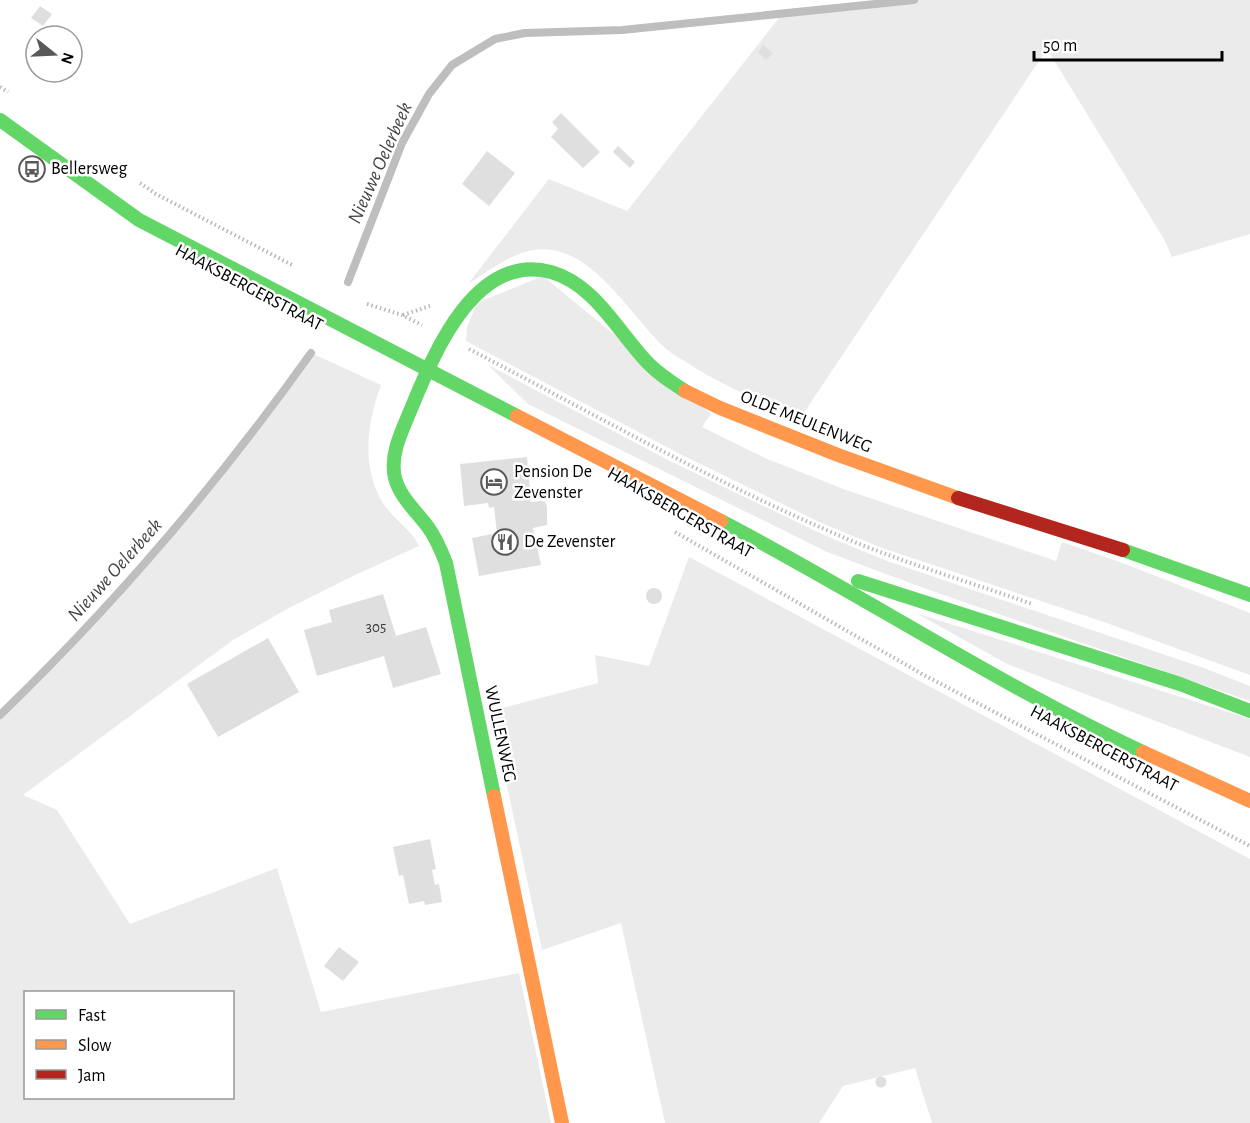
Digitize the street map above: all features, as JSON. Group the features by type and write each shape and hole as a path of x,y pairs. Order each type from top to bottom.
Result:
{"main road":[{"name":"HAAKSBERGERSTRAAT","path":"0,120 139,220 797,561 1096,730 1250,801"},
{"name":"OLDE MEULENWEG","path":"429,370 446,337 471,298 493,282 516,273 531,270 545,271 569,279 594,298 645,360 668,379 701,399 902,479 1152,560 1250,595"},
{"name":"WULLENWEG","path":"429,370 396,448 393,461 394,473 398,490 438,541 446,563 562,1123"},
{"name":"HAAKSBERGERSTRAAT","path":"797,561 1180,684 1250,711"}],"path":[{"path":"0,87 10,94"},
{"path":"137,181 156,194 300,269"},
{"path":"360,301 402,315 704,472 822,528 903,561 1034,605"},
{"name":"HAAKSBERGERSTRAAT","path":"673,531 922,674 1250,846"}],"shaded area":[{"path":"914,0 1250,0 1250,234 1172,257 1164,239 1047,49 801,417 727,386 671,352 601,277 583,263 563,253 542,249 519,254 468,284 549,179 627,211 782,14"},
{"path":"543,276 711,414 702,427 765,458 846,490 1056,561 1062,542 1128,565 1250,613 1250,675 1104,622 882,548 819,522 680,454 466,341 467,327 477,303"},
{"path":"311,353 381,385 372,414 368,445 371,475 383,503 419,546 285,610 233,640 23,795 57,810 130,924 277,868 321,1012 519,973 551,1123 0,1123 0,715 124,586 240,449"},
{"path":"488,365 670,461 824,535 887,561 1201,667 1250,686 1250,701 918,586 827,552 528,404"},
{"path":"689,557 1250,859 1250,1123 932,1123 915,1068 843,1086 819,1123 665,1123 621,923 542,950 491,711 598,683 595,655 649,666"},
{"path":"916,613 1250,719 1250,757 1007,664"}],"building":[{"path":"40,6 52,14 44,24 40,24 31,18"},
{"path":"763,45 773,53 766,60 758,52"},
{"path":"561,113 600,152 583,168 551,137 558,129 552,122"},
{"path":"618,146 635,162 630,168 613,152"},
{"path":"487,151 515,173 489,206 462,184"},
{"path":"527,457 531,502 545,502 547,506 547,525 533,528 541,565 479,576 472,538 497,533 494,507 489,508 488,503 464,506 460,464"},
{"path":"651,588 657,588 662,596 660,602 651,604 646,599 646,593"},
{"path":"383,594 396,636 426,627 441,674 393,688 384,656 317,676 304,630 332,622 329,610"},
{"path":"268,638 299,692 218,737 187,684"},
{"path":"430,839 436,869 432,870 435,885 439,884 442,902 425,905 424,901 409,904 403,875 399,876 393,847"},
{"path":"339,947 359,962 343,981 324,966"},
{"path":"881,1077 885,1078 885,1086 881,1087 877,1086 876,1082 877,1078"}],"waterway":[{"name":"Nieuwe Oelerbeek","path":"348,282 402,143 429,94 452,65 495,39 525,33 622,30 914,0"},
{"name":"Nieuwe Oelerbeek","path":"0,715 84,630 164,541 240,449 311,353"}],"traffic: fast":[{"path":"0,120 139,220 517,416"},
{"path":"494,796 446,563 431,531 409,504 395,478 394,459 398,440 433,358 462,311 480,291 501,277 524,270 551,272 566,278 592,297 650,365 685,391"},
{"path":"721,521 1035,698 1143,752"},
{"path":"1123,550 1250,595"},
{"path":"858,581 1180,684 1250,711"}],"traffic: slow":[{"path":"685,391 720,408 838,455 958,498"},
{"path":"517,416 721,521"},
{"path":"1143,752 1250,801"},
{"path":"494,796 562,1123"}],"traffic: jam":[{"path":"958,498 1123,550"}],"place":[{"name":"Bellersweg","path":"32,169"},
{"name":"Pension De Zevenster","path":"494,482"},
{"name":"De Zevenster","path":"505,542"}]}
